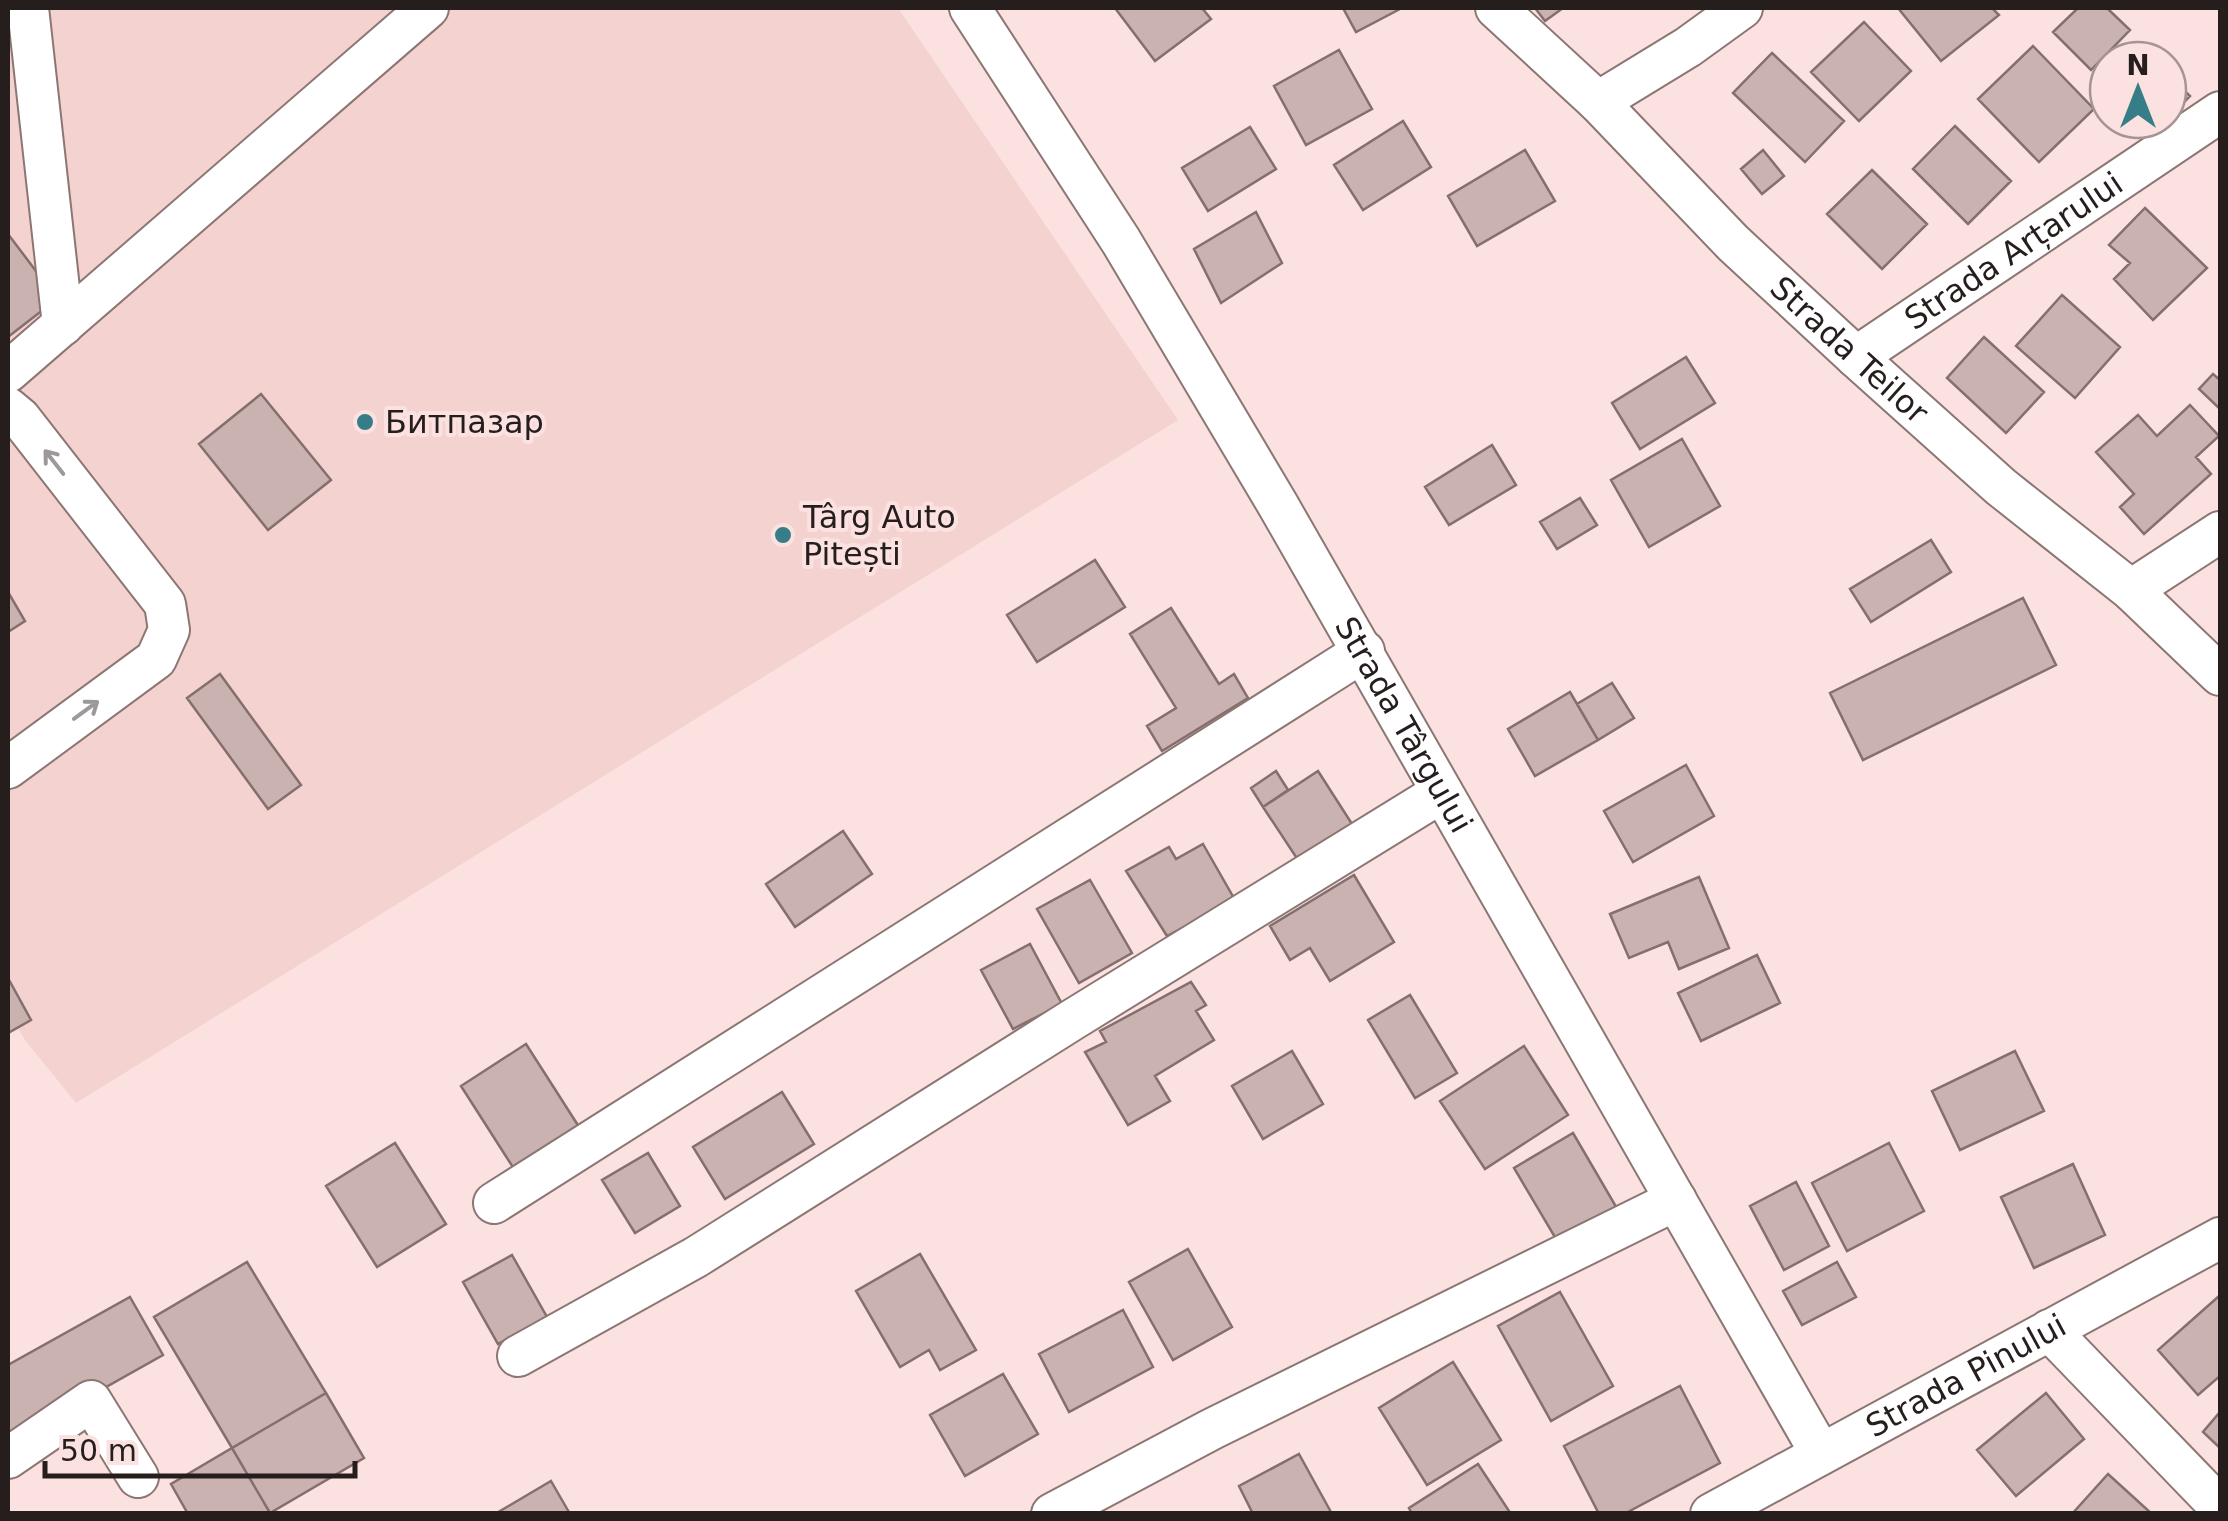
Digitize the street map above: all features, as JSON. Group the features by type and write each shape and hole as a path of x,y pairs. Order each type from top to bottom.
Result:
{"street":[{"path":"28,8 63,325"},
{"path":"8,372 428,8"},
{"name":"Strada Târgului","path":"970,8 1122,241 1364,652 1821,1454"},
{"name":"Strada Teilor","path":"1496,8 1598,102 1733,243 1856,357 2002,487 2132,590 2220,675"},
{"path":"1598,102 1688,47 1742,8"},
{"name":"Strada Arțarului","path":"1856,357 2220,112"},
{"path":"8,408 20,418 165,604 169,630 156,659 8,768"},
{"path":"2132,590 2220,532"},
{"path":"494,1203 1364,652"},
{"path":"518,1356 696,1257 1442,792"},
{"path":"1052,1514 1212,1429 1676,1200"},
{"name":"Strada Pinului","path":"1711,1514 2220,1238"},
{"path":"2048,1330 2220,1507"},
{"path":"8,1458 91,1401 138,1477"}],"shaded area":[{"name":"Битпазар","path":"8,8 898,8 1178,420 76,1103 25,1040 8,1011"}],"building":[{"path":"1115,8 1202,8 1211,19 1155,61"},
{"path":"1343,8 1402,8 1356,32"},
{"path":"1535,8 1563,8 1545,21"},
{"path":"1898,8 1992,8 1999,15 1941,61"},
{"path":"2078,8 2107,8 2130,30 2120,40 2088,40 2088,67 2053,32"},
{"path":"1864,22 1911,71 1859,121 1811,72"},
{"path":"2033,46 2088,103 2088,115 2039,162 1978,99"},
{"path":"1339,50 1372,109 1306,145 1274,86"},
{"path":"1772,53 1844,121 1805,162 1733,93"},
{"path":"1403,121 1431,167 1363,210 1334,165"},
{"path":"1955,126 2011,181 1968,224 1913,169"},
{"path":"1250,127 1276,169 1208,211 1182,168"},
{"path":"1525,150 1555,201 1477,246 1448,196"},
{"path":"1763,150 1784,176 1762,194 1741,169"},
{"path":"1872,170 1927,224 1882,269 1827,214"},
{"path":"2145,208 2207,268 2153,320 2114,279 2130,263 2109,245"},
{"path":"1256,212 1282,263 1221,303 1194,249"},
{"path":"8,234 57,299 8,337"},
{"path":"2062,295 2120,347 2075,398 2016,346"},
{"path":"1984,337 2044,392 2006,433 1947,378"},
{"path":"1686,357 1715,403 1640,449 1612,403"},
{"path":"2213,374 2220,380 2220,409 2199,389"},
{"path":"261,394 331,480 268,530 199,444"},
{"path":"2190,405 2219,436 2196,457 2211,474 2144,534 2120,507 2134,494 2096,452 2138,415 2157,436"},
{"path":"1682,439 1720,506 1649,547 1611,480"},
{"path":"1492,445 1516,485 1449,525 1425,487"},
{"path":"1580,498 1597,525 1557,549 1540,522"},
{"path":"1931,540 1951,572 1871,622 1850,589"},
{"path":"1095,560 1125,607 1037,662 1007,615"},
{"path":"8,592 25,621 8,632"},
{"path":"2023,598 2056,665 1863,760 1830,693"},
{"path":"1171,608 1219,684 1234,674 1248,698 1162,751 1147,726 1176,708 1130,634"},
{"path":"220,674 301,785 268,809 187,698"},
{"path":"1612,683 1634,718 1598,740 1577,704"},
{"path":"1570,692 1598,740 1535,776 1508,729"},
{"path":"1686,765 1714,816 1633,862 1604,811"},
{"path":"1276,771 1288,790 1263,807 1251,788"},
{"path":"1318,771 1352,824 1298,860 1263,807"},
{"path":"843,831 872,874 795,927 766,884"},
{"path":"1203,844 1235,900 1167,936 1126,871 1169,847 1176,859"},
{"path":"1354,875 1394,942 1330,981 1310,948 1290,960 1270,926"},
{"path":"1699,877 1729,948 1679,969 1668,942 1629,958 1610,914"},
{"path":"1090,880 1132,953 1079,983 1037,909"},
{"path":"1030,944 1062,1004 1013,1029 981,970"},
{"path":"1757,955 1780,1003 1701,1041 1678,993"},
{"path":"8,978 31,1020 8,1033"},
{"path":"1191,982 1206,1005 1196,1011 1214,1040 1155,1076 1170,1101 1128,1125 1085,1052 1106,1042 1100,1031"},
{"path":"1410,995 1457,1073 1415,1098 1368,1020"},
{"path":"526,1044 581,1130 516,1172 461,1086"},
{"path":"1524,1046 1568,1115 1485,1169 1440,1101"},
{"path":"1292,1051 1323,1104 1263,1139 1232,1086"},
{"path":"2015,1051 2044,1111 1960,1150 1932,1091"},
{"path":"782,1092 814,1144 725,1199 693,1147"},
{"path":"1573,1133 1618,1210 1559,1244 1514,1168"},
{"path":"395,1143 446,1224 377,1267 326,1186"},
{"path":"1889,1143 1924,1211 1847,1251 1812,1183"},
{"path":"648,1153 680,1206 635,1233 602,1180"},
{"path":"2073,1164 2105,1235 2034,1268 2001,1197"},
{"path":"1796,1182 1829,1246 1784,1270 1750,1206"},
{"path":"1188,1249 1232,1327 1173,1360 1129,1282"},
{"path":"920,1254 976,1350 940,1370 929,1350 900,1367 856,1291"},
{"path":"512,1255 547,1317 498,1344 463,1282"},
{"path":"247,1262 326,1393 232,1448 154,1317"},
{"path":"1837,1262 1856,1297 1802,1325 1783,1291"},
{"path":"1560,1292 1613,1386 1551,1421 1498,1326"},
{"path":"130,1297 163,1355 8,1442 8,1365"},
{"path":"2218,1297 2220,1376 2198,1395 2158,1350"},
{"path":"1123,1310 1153,1367 1069,1412 1039,1354"},
{"path":"1453,1362 1501,1440 1427,1485 1379,1408"},
{"path":"1003,1374 1038,1434 965,1476 930,1415"},
{"path":"1680,1386 1720,1463 1624,1514 1599,1514 1564,1446"},
{"path":"326,1393 364,1458 270,1513 232,1448"},
{"path":"2046,1393 2084,1439 2016,1496 1977,1450"},
{"path":"2220,1412 2220,1448 2203,1432"},
{"path":"232,1448 270,1513 188,1514 171,1484"},
{"path":"1299,1454 1332,1514 1253,1514 1239,1486"},
{"path":"1478,1464 1511,1514 1412,1514 1409,1508"},
{"path":"2108,1474 2152,1514 2072,1514"},
{"path":"551,1481 570,1514 495,1514"}],"place":[{"name":"Битпазар","path":"365,422"},
{"name":"Târg Auto Pitești","path":"783,535"}]}
